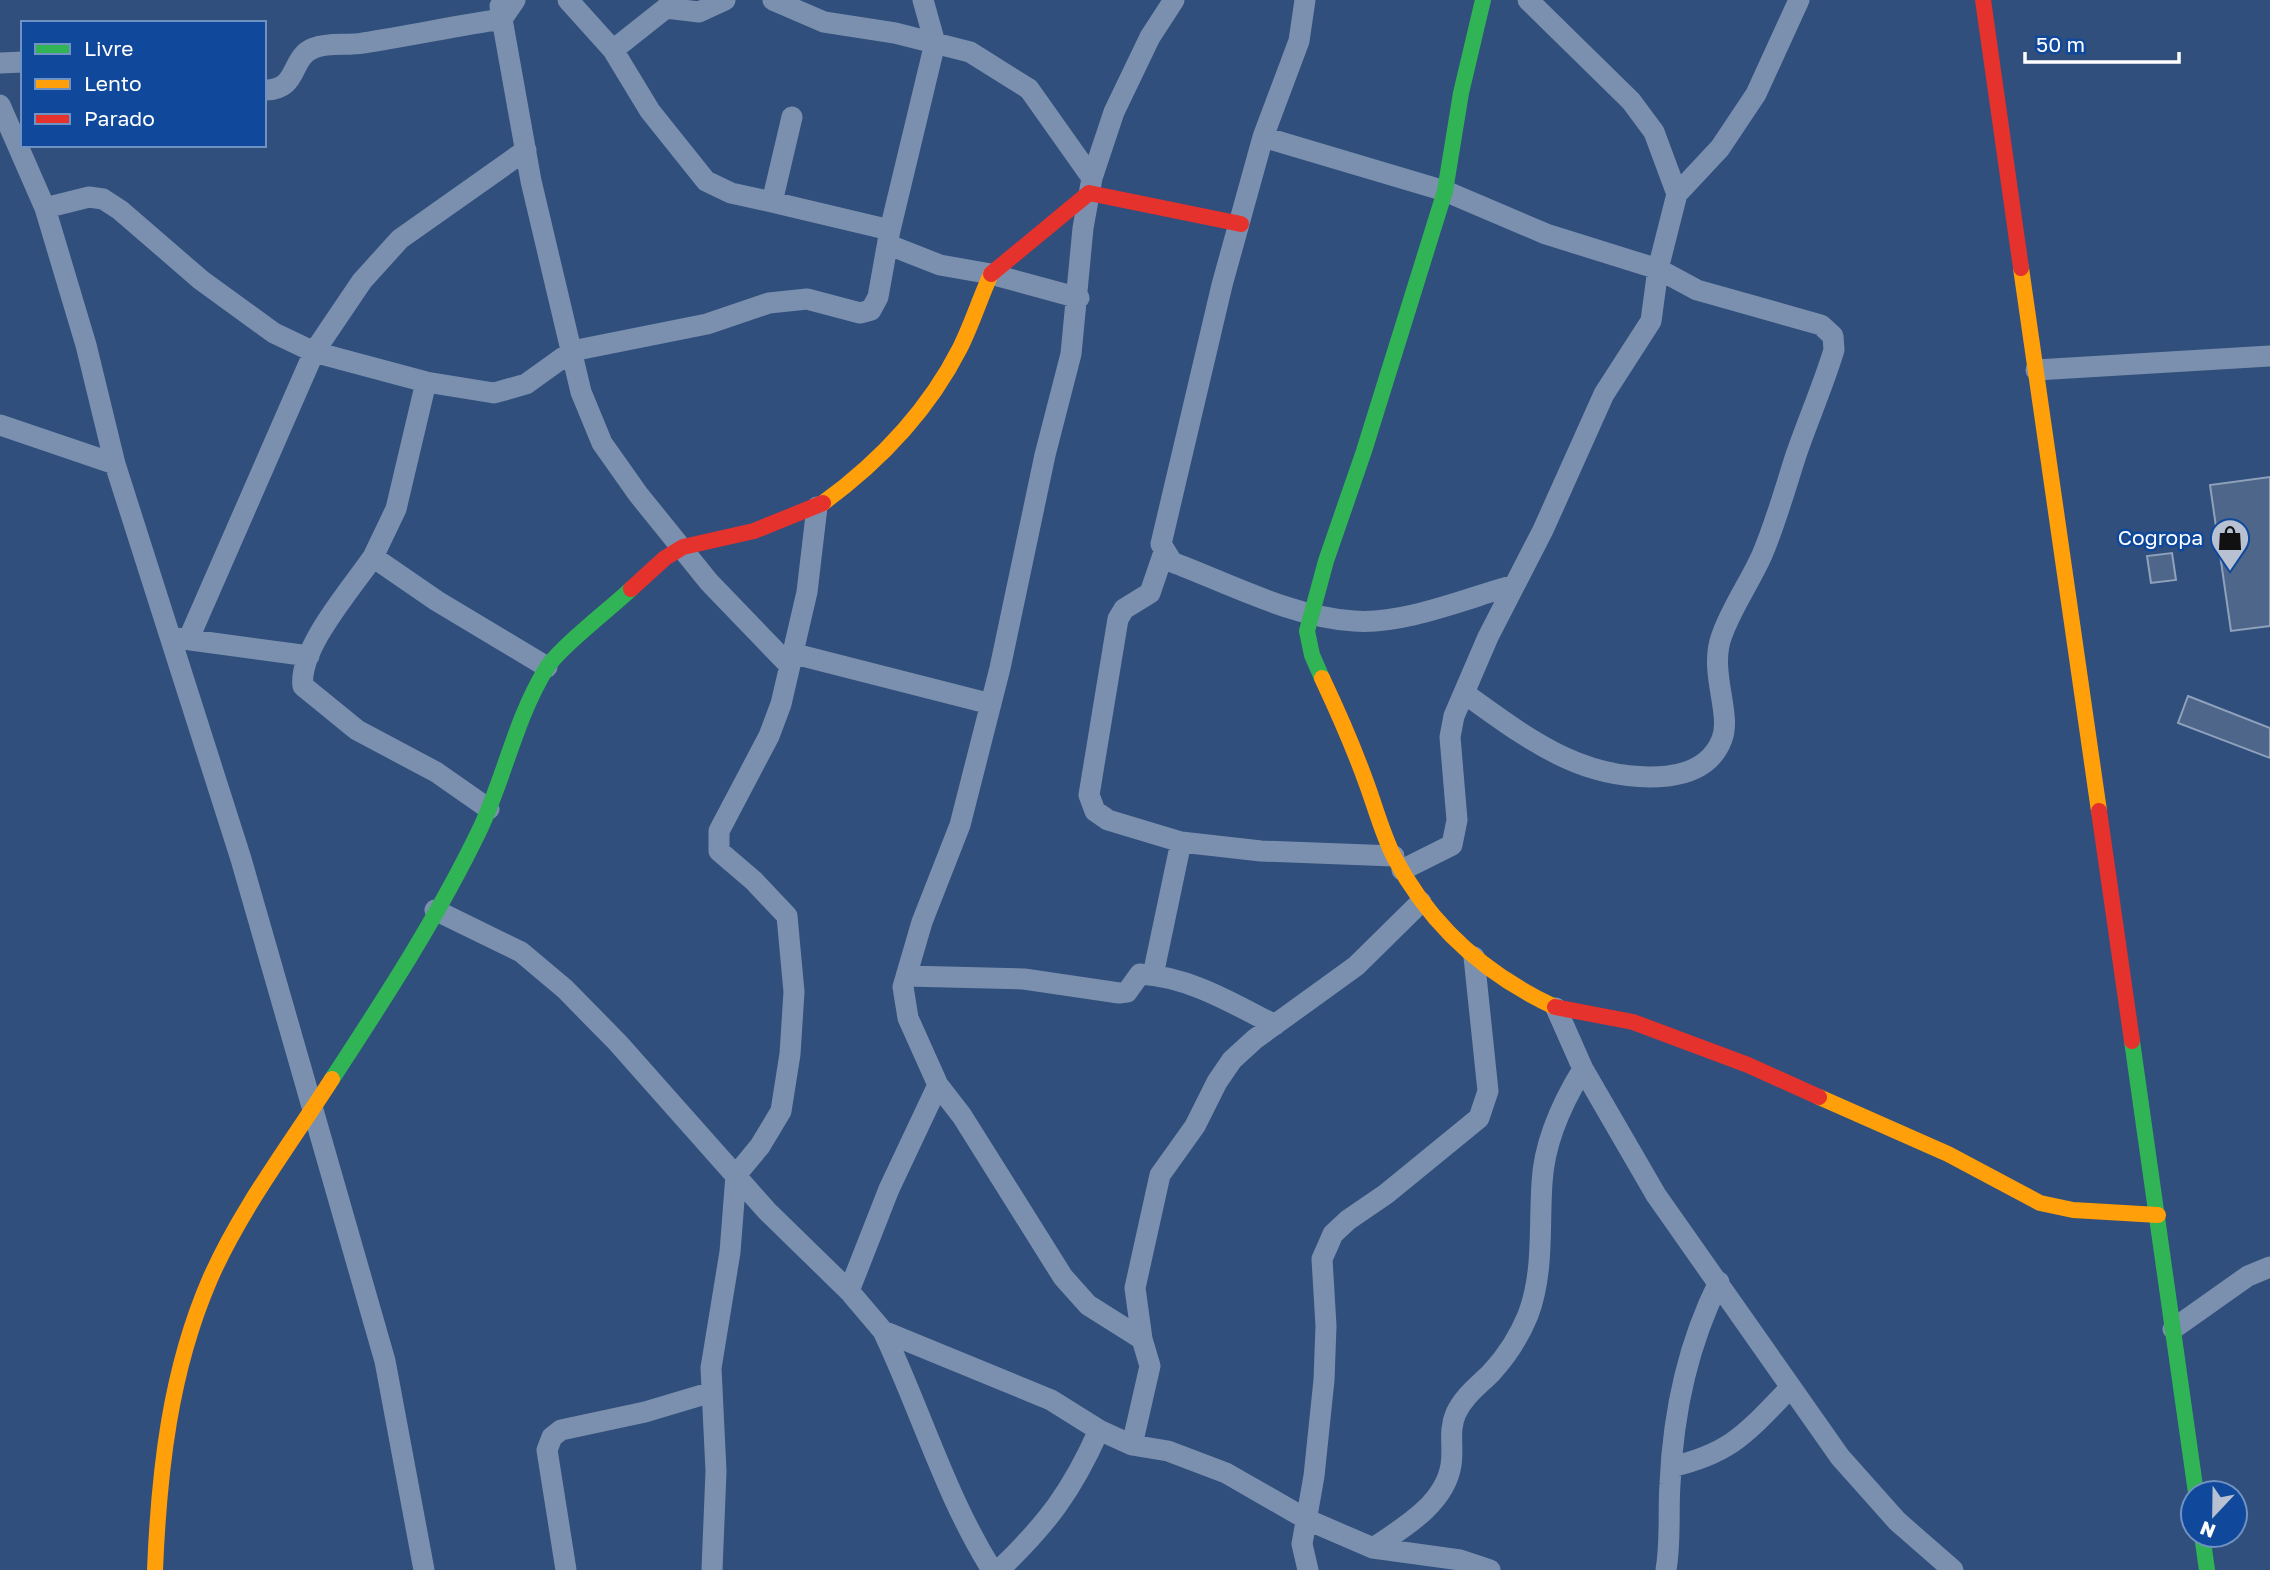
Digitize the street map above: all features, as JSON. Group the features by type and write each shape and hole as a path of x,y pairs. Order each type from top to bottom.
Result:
{"street":[{"path":"266,90 281,88 290,80 305,53 315,47 359,44 501,10 515,0"},
{"path":"568,0 613,50 650,111 706,181 731,193 772,202 889,237 940,265 991,274 1079,298"},
{"path":"613,50 666,8 699,12 725,0"},
{"path":"773,0 824,22 970,52 1029,89 1091,185 1241,224"},
{"path":"45,208 89,197 103,199 121,210 201,280 253,318 274,333 314,352 426,382 494,393 526,384 572,351 707,324 786,300 807,299 860,313 871,310 878,296 889,237 935,43 923,0"},
{"path":"1142,1339 1088,1305 1063,1277 970,1127 938,1085 908,1018 903,987 960,825 991,704 1048,443 1071,354 1079,298 1083,228 1091,185 1114,112 1150,37 1174,0"},
{"path":"1305,0 1299,41 1262,138 1210,333 1161,544 1172,562 1312,615 1356,622 1396,618 1514,586"},
{"path":"1483,0 1461,93 1445,191 1364,452 1326,561 1307,631 1312,655 1352,744 1398,863 1421,902 1474,957 1514,988 1556,1008 1633,1022 1748,1066 1948,1154 2040,1203 2073,1210 2158,1215"},
{"path":"1528,0 1631,101 1654,132 1677,194"},
{"path":"1164,552 1150,593 1124,609 1118,619 1088,795 1095,811 1108,820 1181,842 1398,863 1444,851 1455,838 1450,737 1454,716 1543,530 1604,394 1651,321 1658,269 1677,194 1720,148 1756,94 1799,0"},
{"path":"1983,0 2194,1479"},
{"path":"501,10 526,150 581,392 602,443 638,494 738,616 790,659 991,704"},
{"path":"0,63 21,62"},
{"path":"0,105 45,208 86,345 116,464 181,638 311,1111 385,1361 424,1570"},
{"path":"772,202 792,117"},
{"path":"1262,138 1445,191 1546,234 1658,269 1707,293 1821,326 1833,336 1834,350 1779,512 1761,558 1733,606 1720,639 1717,659 1724,719 1723,737 1716,751 1697,770 1649,778 1604,774 1559,756 1514,730 1464,693"},
{"path":"181,638 314,352 384,254 526,150"},
{"path":"155,1570 158,1489 168,1421 192,1330 211,1278 252,1203 386,997 435,910 489,809 520,723 547,667 639,581 683,547 754,531 817,507 856,479 896,441 939,383 960,348 991,274 1091,185"},
{"path":"2036,370 2270,356"},
{"path":"426,382 396,509 373,557 309,656 301,673 303,686 313,697 357,730 436,772 489,809"},
{"path":"0,425 116,464"},
{"path":"712,1570 716,1471 711,1368 730,1252 736,1175 761,1146 781,1111 790,1054 794,992 787,916 780,905 719,850 718,841 719,831 769,736 781,704 807,592 817,507"},
{"path":"373,557 425,594 547,667"},
{"path":"181,638 309,656"},
{"path":"1153,975 1181,842"},
{"path":"1132,1444 1150,1366 1142,1339 1135,1288 1160,1175 1195,1126 1217,1082 1233,1060 1275,1025 1356,966 1421,902"},
{"path":"435,910 521,952 565,989 618,1042 775,1219 849,1292 883,1331 908,1386 950,1495 966,1529 992,1570"},
{"path":"1305,1569 1302,1544 1308,1520 1324,1380 1326,1326 1322,1259 1333,1234 1348,1220 1386,1194 1479,1118 1488,1091 1474,957"},
{"path":"906,976 1024,979 1119,993 1128,992 1140,974 1153,975 1212,993 1275,1025"},
{"path":"1556,1008 1583,1069 1656,1195 1791,1387 1848,1467 1897,1521 1953,1570"},
{"path":"1373,1548 1413,1521 1447,1483 1451,1464 1450,1432 1461,1401 1493,1370 1514,1344 1529,1313 1541,1238 1542,1181 1551,1136 1563,1102 1583,1069"},
{"path":"849,1292 889,1189 938,1085"},
{"path":"2173,1329 2248,1276 2270,1267"},
{"path":"1666,1570 1671,1467 1685,1371 1697,1331 1719,1282"},
{"path":"883,1331 1051,1400 1099,1430 1132,1444 1168,1451 1226,1473 1308,1520 1373,1548 1460,1560 1490,1570"},
{"path":"1671,1467 1706,1459 1731,1445 1791,1387"},
{"path":"566,1570 547,1450 552,1437 561,1430 645,1412 712,1392"},
{"path":"999,1570 1060,1505 1079,1476 1099,1430"},
{"path":"2204,1549 2207,1570"}],"building":[{"path":"2270,477 2270,626 2231,631 2210,485"},
{"path":"2172,553 2176,580 2151,583 2147,556"},
{"path":"2188,696 2270,728 2270,758 2178,723"}],"traffic: fast":[{"path":"1322,678 1312,655 1307,631 1326,561 1364,451 1445,191 1461,93 1483,0"},
{"path":"332,1079 411,956 465,860 481,827 527,707 546,669 573,640 631,589"},
{"path":"2132,1041 2194,1479"},
{"path":"2204,1549 2207,1570"}],"traffic: slow":[{"path":"2021,268 2099,811"},
{"path":"823,503 883,453 933,393 960,348 991,274"},
{"path":"1322,678 1356,755 1390,848 1408,882 1462,946 1506,980 1555,1007"},
{"path":"155,1570 169,1422 176,1385 196,1314 222,1253 236,1228 332,1079"},
{"path":"1819,1097 1948,1154 2040,1203 2073,1210 2158,1215"}],"traffic: jam":[{"path":"1983,0 2021,268"},
{"path":"991,274 1089,193 1241,224"},
{"path":"631,589 665,558 683,547 754,531 823,503"},
{"path":"2099,811 2132,1041"},
{"path":"1555,1007 1633,1022 1748,1065 1819,1097"}],"place":[{"name":"Cogropa","path":"2230,572"}]}
